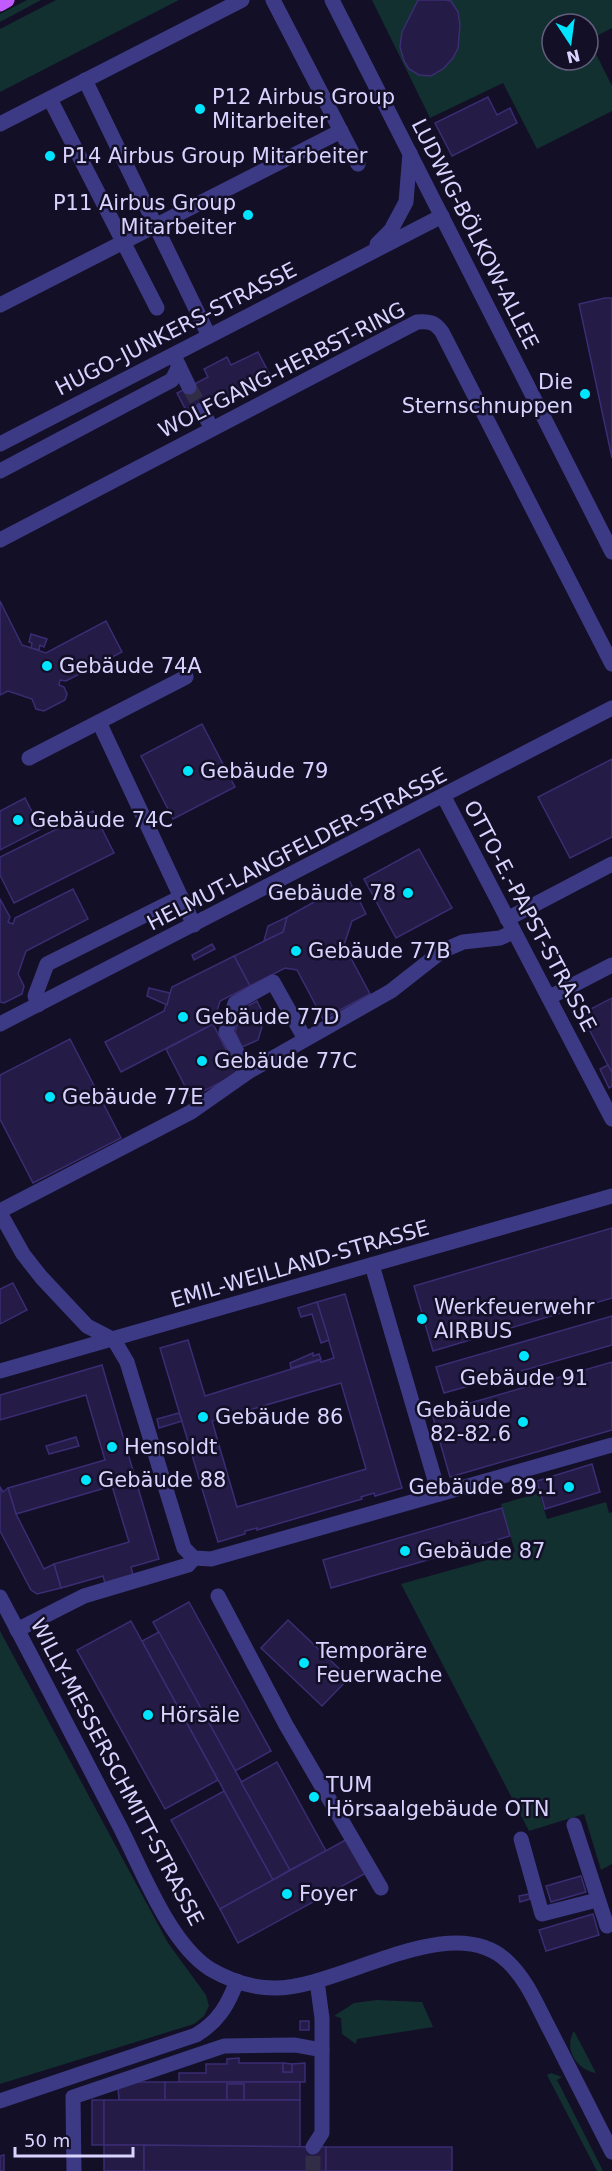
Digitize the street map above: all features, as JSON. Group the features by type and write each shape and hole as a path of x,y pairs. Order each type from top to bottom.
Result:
{"main road":[{"path":"0,4 7,0"}],"street":[{"path":"0,124 242,0"},
{"path":"273,0 358,164"},
{"name":"LUDWIG-BÖLKOW-ALLEE","path":"332,0 612,552"},
{"path":"85,80 209,336"},
{"path":"50,99 157,308"},
{"path":"0,305 341,131"},
{"name":"HUGO-JUNKERS-STRASSE","path":"371,252 391,230 406,202 410,153"},
{"name":"HUGO-JUNKERS-STRASSE","path":"0,444 176,360 209,336 442,216"},
{"name":"WOLFGANG-HERBST-RING","path":"0,540 417,322 428,321 436,324 612,664"},
{"path":"176,360 189,387"},
{"path":"0,471 172,380 176,360"},
{"path":"201,410 212,429"},
{"path":"29,758 186,677"},
{"name":"HELMUT-LANGFELDER-STRASSE","path":"0,1024 444,797 612,708"},
{"path":"99,722 194,925"},
{"name":"OTTO-E.-PAPST-STRASSE","path":"444,797 612,1119"},
{"path":"612,864 510,926 500,938 463,942 451,946 391,991 248,1072 191,1112 0,1212 22,1254 87,1326 114,1340 127,1362 184,1548 194,1558 211,1559 612,1445"},
{"path":"38,1005 35,996 47,964 181,897"},
{"path":"550,997 612,966"},
{"path":"248,1072 226,1032 234,1003 273,982 305,1038"},
{"name":"EMIL-WEILLAND-STRASSE","path":"0,1371 612,1196"},
{"path":"372,1265 439,1494"},
{"path":"17,1630 84,1596 188,1565 194,1558"},
{"path":"218,1596 286,1725 381,1888"},
{"name":"WILLY-MESSERSCHMITT-STRASSE","path":"0,1597 169,1920 195,1956 208,1967 237,1981 274,1988 317,1980 398,1954 445,1943 474,1944 494,1950 521,1977 612,2152"},
{"path":"574,1825 607,1926"},
{"path":"521,1839 542,1914 597,1900"},
{"path":"313,2147 322,2133 322,2018 317,1980"},
{"path":"0,2101 196,2035 212,2026 224,2011 237,1981"},
{"path":"73,2097 224,2046 295,2045 322,2050"},
{"path":"66,2079 73,2097 74,2171"}],"green space":[{"path":"27,0 41,0 0,22 0,14"},
{"path":"56,0 179,0 0,92 0,29"},
{"path":"372,0 612,0 612,28 600,34 600,12 540,12 540,72 600,72 600,62 612,86 612,111 537,149 503,83 430,118"},
{"path":"539,1493 547,1519 606,1502 609,1513 612,1512 612,1864 601,1870 584,1814 529,1831 401,1584 515,1552 501,1504"},
{"path":"0,1631 168,1943 206,1995 209,2006 204,2016 194,2024 0,2084"},
{"path":"377,2000 422,2002 433,2027 357,2039 356,2044 342,2034 341,2018 334,2016 354,2003"},
{"path":"574,2031 596,2073 583,2068 574,2058 570,2045"},
{"path":"551,2073 562,2077 557,2080 603,2171 597,2171 547,2075"}],"building":[{"path":"418,0 451,1 458,12 460,25 458,48 443,69 431,76 419,75 409,69 404,61 400,47 402,32"},
{"path":"488,97 497,115 510,108 517,123 452,156 435,123"},
{"path":"612,298 612,458 579,304"},
{"path":"258,352 270,375 189,416 177,393 208,377 204,369 227,357 231,365"},
{"name":"Gebäude 74A","path":"0,601 22,645 46,653 106,621 122,652 66,681 60,680 59,685 64,687 67,694 65,700 44,711 36,709 32,699 8,691 0,695"},
{"path":"31,634 47,639 44,647 40,645 39,650 31,648 32,643 29,642"},
{"name":"Gebäude 79","path":"202,724 235,787 173,819 141,756"},
{"path":"612,759 612,837 570,858 538,797"},
{"name":"Gebäude 74C","path":"25,798 41,829 0,850 0,811"},
{"path":"93,811 114,853 14,903 0,875 0,857"},
{"name":"Gebäude 78","path":"419,849 452,908 396,938 364,879"},
{"name":"Gebäude 77B","path":"350,882 366,914 352,921 344,945 370,994 323,1019 297,970 285,968 250,986 234,956 283,932 287,917"},
{"path":"73,889 88,919 26,951 18,974 24,986 22,994 4,1003 0,1002 0,899 10,917 8,922 13,924 15,918"},
{"path":"287,917 283,932 264,941 268,926"},
{"path":"212,944 215,949 194,960 192,955"},
{"name":"Gebäude 77D","path":"234,956 250,986 220,1001 213,1024 121,1072 105,1042 164,1011 172,987"},
{"path":"149,988 170,993 167,1005 147,996"},
{"path":"612,998 612,1073 581,1014"},
{"path":"257,1001 265,1017 258,1040 242,1047 235,1032 242,1009"},
{"name":"Gebäude 77C","path":"213,1024 238,1073 191,1098 166,1049"},
{"name":"Gebäude 77E","path":"70,1039 121,1138 33,1183 0,1119 0,1075"},
{"path":"608,1065 612,1073 612,1086 609,1088 600,1069"},
{"path":"612,1228 612,1298 433,1351 414,1286"},
{"path":"13,1283 27,1310 0,1324 0,1289"},
{"name":"Gebäude 86","path":"345,1294 402,1488 375,1496 374,1493 361,1497 362,1499 257,1530 257,1528 245,1531 245,1534 218,1542 160,1348 188,1340 205,1396 320,1360 321,1362 334,1358 317,1302","holes":["341,1383 366,1469 237,1507 212,1421"]},
{"path":"317,1302 329,1340 321,1343 312,1314 301,1317 298,1308"},
{"name":"Gebäude 91","path":"612,1316 612,1345 444,1393 436,1367"},
{"path":"313,1353 313,1356 319,1354 321,1359 291,1368 290,1363"},
{"name":"Gebäude 82-82.6","path":"612,1362 612,1430 450,1477 432,1414"},
{"name":"Gebäude 88","path":"102,1365 159,1559 131,1567 133,1575 105,1583 103,1576 61,1588 54,1564 129,1542 112,1486 16,1514 8,1488 105,1460 86,1395 0,1420 0,1395"},
{"path":"179,1413 182,1421 159,1428 157,1419"},
{"path":"76,1437 79,1446 49,1454 46,1446"},
{"name":"Gebäude 89.1","path":"592,1464 600,1492 545,1509 537,1481"},
{"path":"0,1487 3,1492 8,1488 16,1514 44,1569 54,1564 61,1588 37,1594 31,1590 0,1531"},
{"name":"Gebäude 87","path":"502,1508 510,1536 331,1588 323,1560"},
{"name":"Hörsäle","path":"189,1602 271,1751 235,1771 153,1622"},
{"path":"288,1620 349,1678 322,1706 261,1648"},
{"name":"Hörsäle","path":"131,1621 218,1780 165,1809 77,1650"},
{"path":"159,1632 290,1870 273,1880 142,1641"},
{"name":"Hörsäle","path":"277,1762 326,1851 290,1870 241,1782"},
{"path":"224,1791 273,1880 220,1909 171,1820"},
{"name":"Foyer","path":"349,1838 368,1872 238,1943 220,1909"},
{"path":"581,1876 586,1892 551,1902 546,1886"},
{"path":"529,1894 530,1899 520,1902 519,1896"},
{"path":"593,1914 599,1935 546,1951 539,1930"},
{"path":"300,2021 309,2021 309,2030 300,2030"},
{"path":"239,2058 239,2063 283,2063 283,2072 292,2072 292,2064 305,2063 305,2082 179,2082 179,2073 206,2073 206,2064 227,2064 227,2059"},
{"path":"283,2063 292,2064 292,2072 283,2072"},
{"path":"136,2082 165,2082 165,2100 119,2100 118,2088"},
{"path":"165,2082 300,2082 300,2100 244,2100 244,2084 227,2084 227,2100 165,2100"},
{"path":"227,2084 244,2084 244,2100 227,2100"},
{"path":"92,2100 104,2100 104,2145 92,2145"},
{"path":"104,2100 300,2100 300,2147 104,2145"},
{"path":"104,2145 144,2145 144,2171 104,2171"},
{"path":"144,2145 326,2147 326,2171 144,2171"},
{"path":"326,2147 452,2147 452,2171 326,2171"},
{"path":"4,2155 4,2171 0,2171 0,2156"}],"tunnel":[{"path":"189,387 202,410"},
{"path":"313,2147 313,2171"}],"place":[{"name":"P12 Airbus Group Mitarbeiter","path":"200,109"},
{"name":"P14 Airbus Group Mitarbeiter","path":"50,156"},
{"name":"P11 Airbus Group Mitarbeiter","path":"248,215"},
{"name":"Die Sternschnuppen","path":"585,394"},
{"name":"Gebäude 74A","path":"47,666"},
{"name":"Gebäude 79","path":"188,771"},
{"name":"Gebäude 74C","path":"18,820"},
{"name":"Gebäude 78","path":"408,893"},
{"name":"Gebäude 77B","path":"296,951"},
{"name":"Gebäude 77D","path":"183,1017"},
{"name":"Gebäude 77C","path":"202,1061"},
{"name":"Gebäude 77E","path":"50,1097"},
{"name":"Werkfeuerwehr AIRBUS","path":"422,1319"},
{"name":"Gebäude 91","path":"524,1356"},
{"name":"Gebäude 86","path":"203,1417"},
{"name":"Gebäude 82-82.6","path":"523,1422"},
{"name":"Hensoldt","path":"112,1447"},
{"name":"Gebäude 88","path":"86,1480"},
{"name":"Gebäude 89.1","path":"569,1487"},
{"name":"Gebäude 87","path":"405,1551"},
{"name":"Temporäre Feuerwache","path":"304,1663"},
{"name":"Hörsäle","path":"148,1715"},
{"name":"TUM Hörsaalgebäude OTN","path":"314,1797"},
{"name":"Foyer","path":"287,1894"}]}
